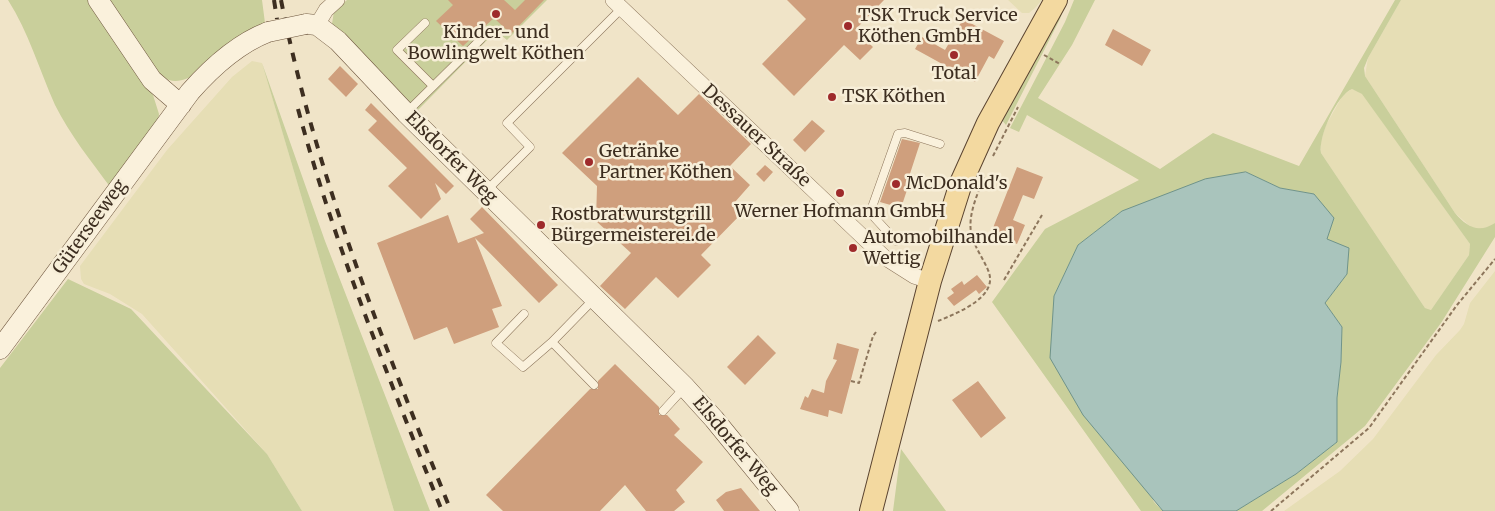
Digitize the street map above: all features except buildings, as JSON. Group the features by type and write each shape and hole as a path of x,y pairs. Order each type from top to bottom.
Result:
{"main road":[{"path":"871,511 930,281 966,168 988,123 1054,5"}],"street":[{"path":"98,0 152,80 181,105 201,80 225,57 240,46 268,32 312,24 337,0"},
{"name":"Dessauer Straße","path":"617,4 884,257 914,276 930,281"},
{"name":"Elsdorfer Weg","path":"312,24 347,50 406,113 684,387 718,424 786,508"},
{"name":"Güterseeweg","path":"0,349 181,105"}],"lane":[{"path":"485,192 530,147 507,123 617,4"},
{"path":"425,24 398,50 433,86"},
{"path":"406,113 481,39"},
{"path":"896,241 873,216 871,210 898,134 905,134 940,144"},
{"path":"524,314 496,343 523,367 552,342 594,299"},
{"path":"552,342 594,385"},
{"path":"663,411 684,387"}],"path":[{"path":"1048,48 1044,56 1060,64"},
{"path":"990,163 1018,106"},
{"path":"936,322 963,309 988,292 990,287 989,273 974,241 970,222 986,171"},
{"path":"1004,280 1042,215"},
{"path":"1271,511 1369,428 1457,306 1495,259"},
{"path":"851,381 859,383 873,336 876,332"}],"shaded area":[{"path":"1008,0 1042,0 1029,13 1022,13"},
{"path":"1401,0 1495,0 1495,223 1491,226 1480,229 1471,227 1455,213 1365,76 1368,58"},
{"path":"252,61 262,63 394,511 302,511 267,454 142,314 110,294 84,284 81,279 80,266 167,150 232,77"},
{"path":"1352,89 1363,94 1470,244 1469,255 1431,310 1425,308 1321,153 1321,141 1326,125 1343,95"},
{"path":"1495,271 1495,511 1284,511 1340,471 1373,439 1436,355 1460,330 1464,324 1470,303"}],"green space":[{"path":"8,0 93,0 153,95 159,114 158,122 111,188 67,127 49,92 28,38"},
{"path":"107,0 262,0 265,23 198,73 184,80 173,81 161,75 144,57"},
{"path":"347,0 547,0 507,40 496,31 418,110 332,24 334,11"},
{"path":"1074,0 1095,0 1072,45 1038,98 1160,169 1213,133 1299,166 1395,0 1401,0 1368,58 1364,68 1365,76 1455,213 1464,222 1473,227 1483,228 1495,223 1495,237 1441,323 1365,426 1262,511 1236,511 1296,474 1337,442 1337,398 1342,327 1325,303 1347,274 1327,239 1314,194 1280,188 1246,172 1122,211 1078,245 1054,296 1154,502 1163,511 1141,511 992,302 1045,229 1139,180 1027,115 1019,132 1010,128 1065,22","holes":["1352,89 1362,94 1470,244 1469,255 1431,310 1425,308 1321,153 1322,137 1340,99"]},
{"path":"1066,3 1060,19 1006,125 1001,119"},
{"path":"262,63 325,241 430,511 394,511"},
{"path":"68,279 131,309 267,454 302,511 0,511 0,368"},
{"path":"901,449 946,511 893,511"}],"water":[{"path":"1246,172 1280,188 1314,194 1334,218 1327,239 1349,248 1347,274 1325,303 1342,327 1337,398 1337,442 1296,474 1236,511 1163,511 1083,415 1050,358 1054,296 1078,245 1122,211 1205,179"}],"railway":[{"path":"274,0 277,19"},
{"path":"281,0 313,131 354,259 401,386 451,511"},
{"path":"298,109 346,262 442,511"}],"place":[{"name":"Kinder- und Bowlingwelt Köthen","path":"496,14"},
{"name":"TSK Truck Service Köthen GmbH","path":"848,26"},
{"name":"Total","path":"954,55"},
{"name":"TSK Köthen","path":"832,97"},
{"name":"Getränke Partner Köthen","path":"589,162"},
{"name":"McDonald's","path":"896,184"},
{"name":"Werner Hofmann GmbH","path":"840,193"},
{"name":"Rostbratwurstgrill Bürgermeisterei.de","path":"541,225"},
{"name":"Automobilhandel Wettig","path":"853,248"}]}
